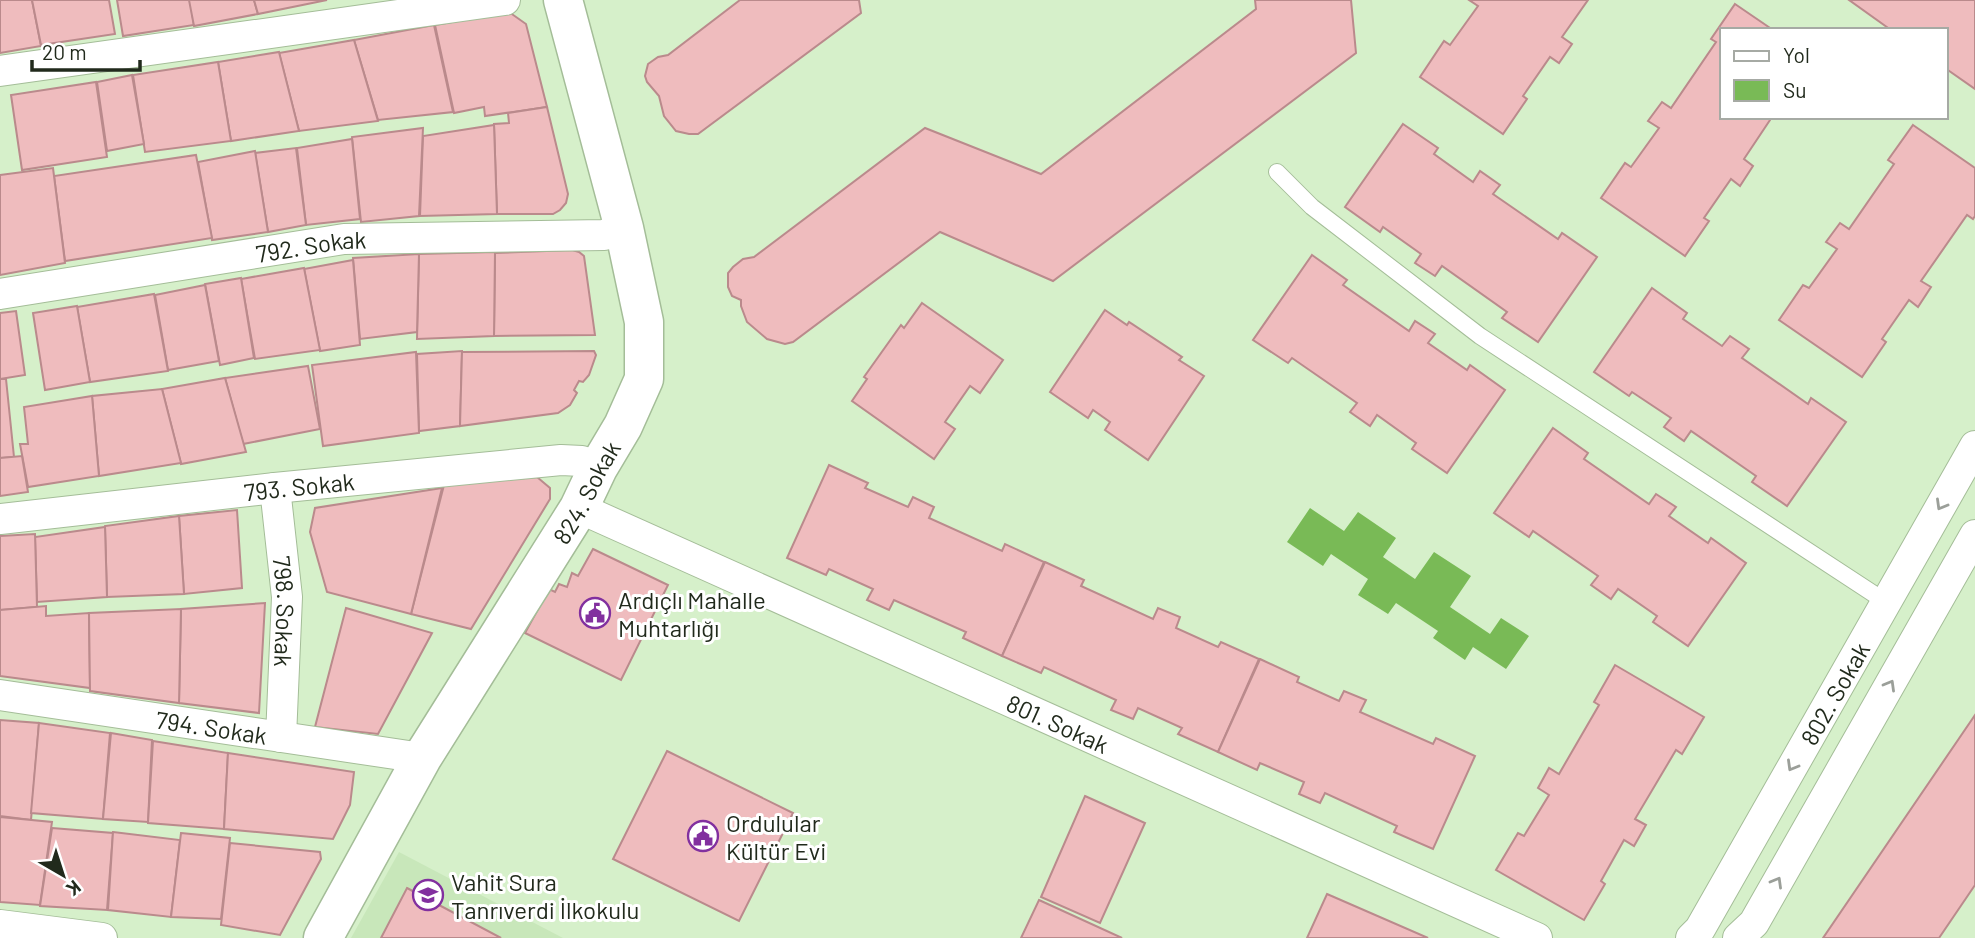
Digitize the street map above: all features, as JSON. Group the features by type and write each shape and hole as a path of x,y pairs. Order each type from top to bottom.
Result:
{"street":[{"path":"0,71 505,0"},
{"name":"824. Sokak","path":"323,938 422,758 579,508 598,468 623,426 644,379 644,322 624,228 563,0"},
{"name":"792. Sokak","path":"0,294 344,239 604,235 624,228"},
{"name":"802. Sokak","path":"1690,938 1700,929 1975,446"},
{"name":"793. Sokak","path":"0,519 561,460 582,461 598,468"},
{"name":"798. Sokak","path":"275,488 287,597 281,737"},
{"name":"801. Sokak","path":"579,508 1537,938"},
{"name":"802. Sokak","path":"1738,938 1754,923 1975,535"},
{"name":"794. Sokak","path":"0,695 422,758"},
{"path":"0,925 102,938"}],"lane":[{"path":"1277,172 1312,207 1480,336 1886,602"}],"shaded area":[{"name":"Vahit Sura Tanrıverdi İlkokulu","path":"399,852 563,938 351,938"}],"water":[{"path":"1310,508 1344,531 1358,512 1396,538 1383,557 1415,579 1434,552 1471,576 1450,607 1490,634 1501,618 1529,636 1506,669 1473,647 1465,660 1433,638 1438,631 1396,603 1388,614 1358,595 1368,579 1331,554 1323,566 1287,542"}],"building":[{"path":"0,0 32,0 41,46 0,53"},
{"path":"32,0 109,0 115,34 41,45"},
{"path":"117,0 190,0 194,25 123,36"},
{"path":"189,0 254,0 258,14 194,26"},
{"path":"254,0 327,0 258,14"},
{"path":"740,0 859,0 861,13 698,134 676,131 664,116 659,96 647,82 645,76 648,64 658,57 668,55"},
{"path":"1255,0 1351,0 1356,53 1053,281 940,232 793,342 785,344 767,339 747,322 741,300 732,296 728,287 728,273 733,267 743,259 754,257 925,128 1041,174 1256,9"},
{"path":"1469,0 1588,0 1562,37 1572,44 1559,63 1550,57 1523,96 1527,99 1503,134 1420,77 1444,41 1450,45 1478,6"},
{"path":"1849,0 1975,0 1975,89 1947,69 1947,28 1888,28"},
{"path":"1735,4 1770,28 1720,28 1720,119 1771,119 1744,159 1753,166 1740,186 1731,179 1704,218 1709,221 1685,256 1601,198 1625,163 1631,167 1659,128 1648,121 1662,102 1671,108 1716,42 1711,39"},
{"path":"509,12 526,24 547,107 485,116 484,107 454,113 435,25"},
{"path":"434,25 453,112 378,120 354,40"},
{"path":"354,40 378,121 299,131 279,53"},
{"path":"279,52 299,131 231,141 218,62"},
{"path":"218,62 231,141 145,152 133,75"},
{"path":"132,75 144,144 107,151 97,82"},
{"path":"96,82 107,157 22,170 11,95"},
{"path":"547,107 568,194 566,203 553,214 497,214 494,124 509,123 508,113"},
{"path":"1403,124 1438,148 1434,154 1473,182 1480,171 1500,185 1493,194 1558,239 1562,233 1597,257 1538,342 1502,318 1507,312 1442,266 1435,276 1415,263 1421,254 1383,227 1380,232 1345,207"},
{"path":"494,125 497,214 420,216 423,136"},
{"path":"1913,125 1975,168 1975,216 1973,219 1967,215 1921,281 1931,287 1918,307 1909,300 1882,339 1886,342 1862,377 1779,320 1803,285 1809,288 1837,249 1826,242 1840,223 1849,229 1894,164 1888,160"},
{"path":"423,128 419,216 361,222 352,137"},
{"path":"352,139 360,219 306,225 297,148"},
{"path":"296,148 306,225 268,232 255,153"},
{"path":"255,151 268,232 212,240 198,162"},
{"path":"196,155 212,238 65,261 54,176"},
{"path":"53,168 65,263 0,275 0,175"},
{"path":"572,250 584,256 595,335 494,336 495,253"},
{"path":"495,252 494,336 417,339 419,254"},
{"path":"419,254 417,332 360,339 353,258"},
{"path":"1312,255 1347,280 1343,285 1409,331 1415,321 1435,334 1428,343 1467,370 1470,365 1505,390 1447,473 1412,449 1416,443 1377,415 1370,426 1350,412 1357,403 1292,358 1288,363 1253,340"},
{"path":"353,260 360,345 320,351 304,269"},
{"path":"304,268 320,350 255,359 241,279"},
{"path":"241,278 254,358 220,365 205,284"},
{"path":"205,285 219,361 168,370 155,295"},
{"path":"1652,288 1687,313 1683,319 1722,346 1730,336 1749,349 1742,358 1808,404 1811,398 1846,422 1787,506 1752,482 1756,476 1691,431 1684,441 1664,427 1671,418 1632,392 1629,396 1594,372"},
{"path":"154,294 168,371 90,382 77,307"},
{"path":"922,303 1003,360 980,393 970,386 945,422 955,429 934,459 852,401 867,379 864,377 901,325 904,328"},
{"path":"77,306 90,382 45,390 33,313"},
{"path":"1105,310 1127,325 1129,322 1182,357 1179,360 1204,376 1148,460 1105,430 1110,422 1093,410 1088,418 1050,392"},
{"path":"16,311 25,375 0,379 0,313"},
{"path":"462,351 460,426 419,431 417,354"},
{"path":"594,351 596,355 589,375 583,382 579,381 574,390 577,393 570,405 558,413 460,426 462,352"},
{"path":"416,352 419,433 323,446 312,365"},
{"path":"308,366 320,429 243,444 225,378"},
{"path":"225,378 246,452 181,464 162,389"},
{"path":"0,379 6,379 14,457 0,458"},
{"path":"162,389 181,463 99,476 92,396"},
{"path":"92,396 99,476 28,487 20,444 28,444 24,407"},
{"path":"1553,428 1588,453 1584,459 1649,504 1656,494 1676,507 1669,516 1708,543 1711,538 1746,563 1688,646 1653,622 1657,616 1618,589 1611,599 1591,585 1598,576 1533,531 1529,537 1494,513"},
{"path":"22,456 28,492 0,496 0,458"},
{"path":"829,465 868,483 865,488 908,507 913,497 934,507 929,518 1002,551 1005,544 1044,562 1002,656 963,638 966,632 894,600 889,610 867,600 873,589 829,569 826,575 787,558"},
{"path":"537,477 550,488 550,499 471,629 411,614 444,485"},
{"path":"442,488 411,614 327,592 310,532 315,508"},
{"path":"237,510 242,588 184,594 179,516"},
{"path":"179,516 184,594 107,597 105,526"},
{"path":"105,527 107,597 37,602 35,537"},
{"path":"35,534 37,607 0,610 0,536"},
{"name":"Ardıçlı Mahalle Muhtarlığı","path":"593,549 668,585 621,680 525,633 549,589 555,592 559,584 567,587 572,573 578,576"},
{"path":"1045,562 1084,580 1081,586 1153,619 1158,608 1180,617 1176,628 1218,647 1221,642 1259,659 1218,752 1178,734 1182,728 1138,708 1133,719 1111,710 1116,700 1044,667 1041,673 1002,656"},
{"path":"265,603 259,713 179,703 181,609"},
{"path":"46,606 46,616 89,613 90,688 0,676 0,610"},
{"path":"346,608 432,633 378,734 315,727"},
{"path":"181,609 179,703 90,691 89,613"},
{"path":"1260,659 1299,677 1297,682 1339,701 1344,691 1366,700 1360,712 1433,744 1436,738 1475,756 1433,849 1394,832 1397,826 1325,793 1320,803 1299,794 1304,782 1260,763 1257,770 1218,752"},
{"path":"1615,665 1704,717 1682,754 1676,750 1635,819 1646,825 1634,846 1624,840 1601,881 1605,884 1584,920 1496,870 1518,833 1524,836 1549,795 1538,788 1549,768 1559,774 1599,705 1594,702"},
{"path":"1975,715 1975,885 1939,938 1823,938"},
{"path":"0,720 39,723 31,820 0,816"},
{"path":"39,723 110,733 103,819 31,813"},
{"path":"111,733 152,740 148,822 103,819"},
{"path":"153,741 228,753 224,829 148,823"},
{"name":"Ordulular Kültür Evi","path":"667,751 793,813 739,921 613,859"},
{"path":"228,753 354,772 350,805 333,839 224,829"},
{"path":"1085,796 1145,823 1100,923 1041,897"},
{"path":"0,817 52,822 40,905 0,902"},
{"path":"52,828 113,833 107,910 40,906"},
{"path":"113,832 180,840 171,917 108,910"},
{"path":"181,833 230,838 221,919 171,917"},
{"path":"230,843 320,852 321,859 280,935 221,925"},
{"path":"407,888 501,938 381,938"},
{"path":"1327,894 1428,938 1307,938"},
{"path":"1039,900 1122,938 1021,938"}],"place":[{"name":"Ardıçlı Mahalle Muhtarlığı","path":"595,613"},
{"name":"Ordulular Kültür Evi","path":"703,836"},
{"name":"Vahit Sura Tanrıverdi İlkokulu","path":"428,895"}]}
